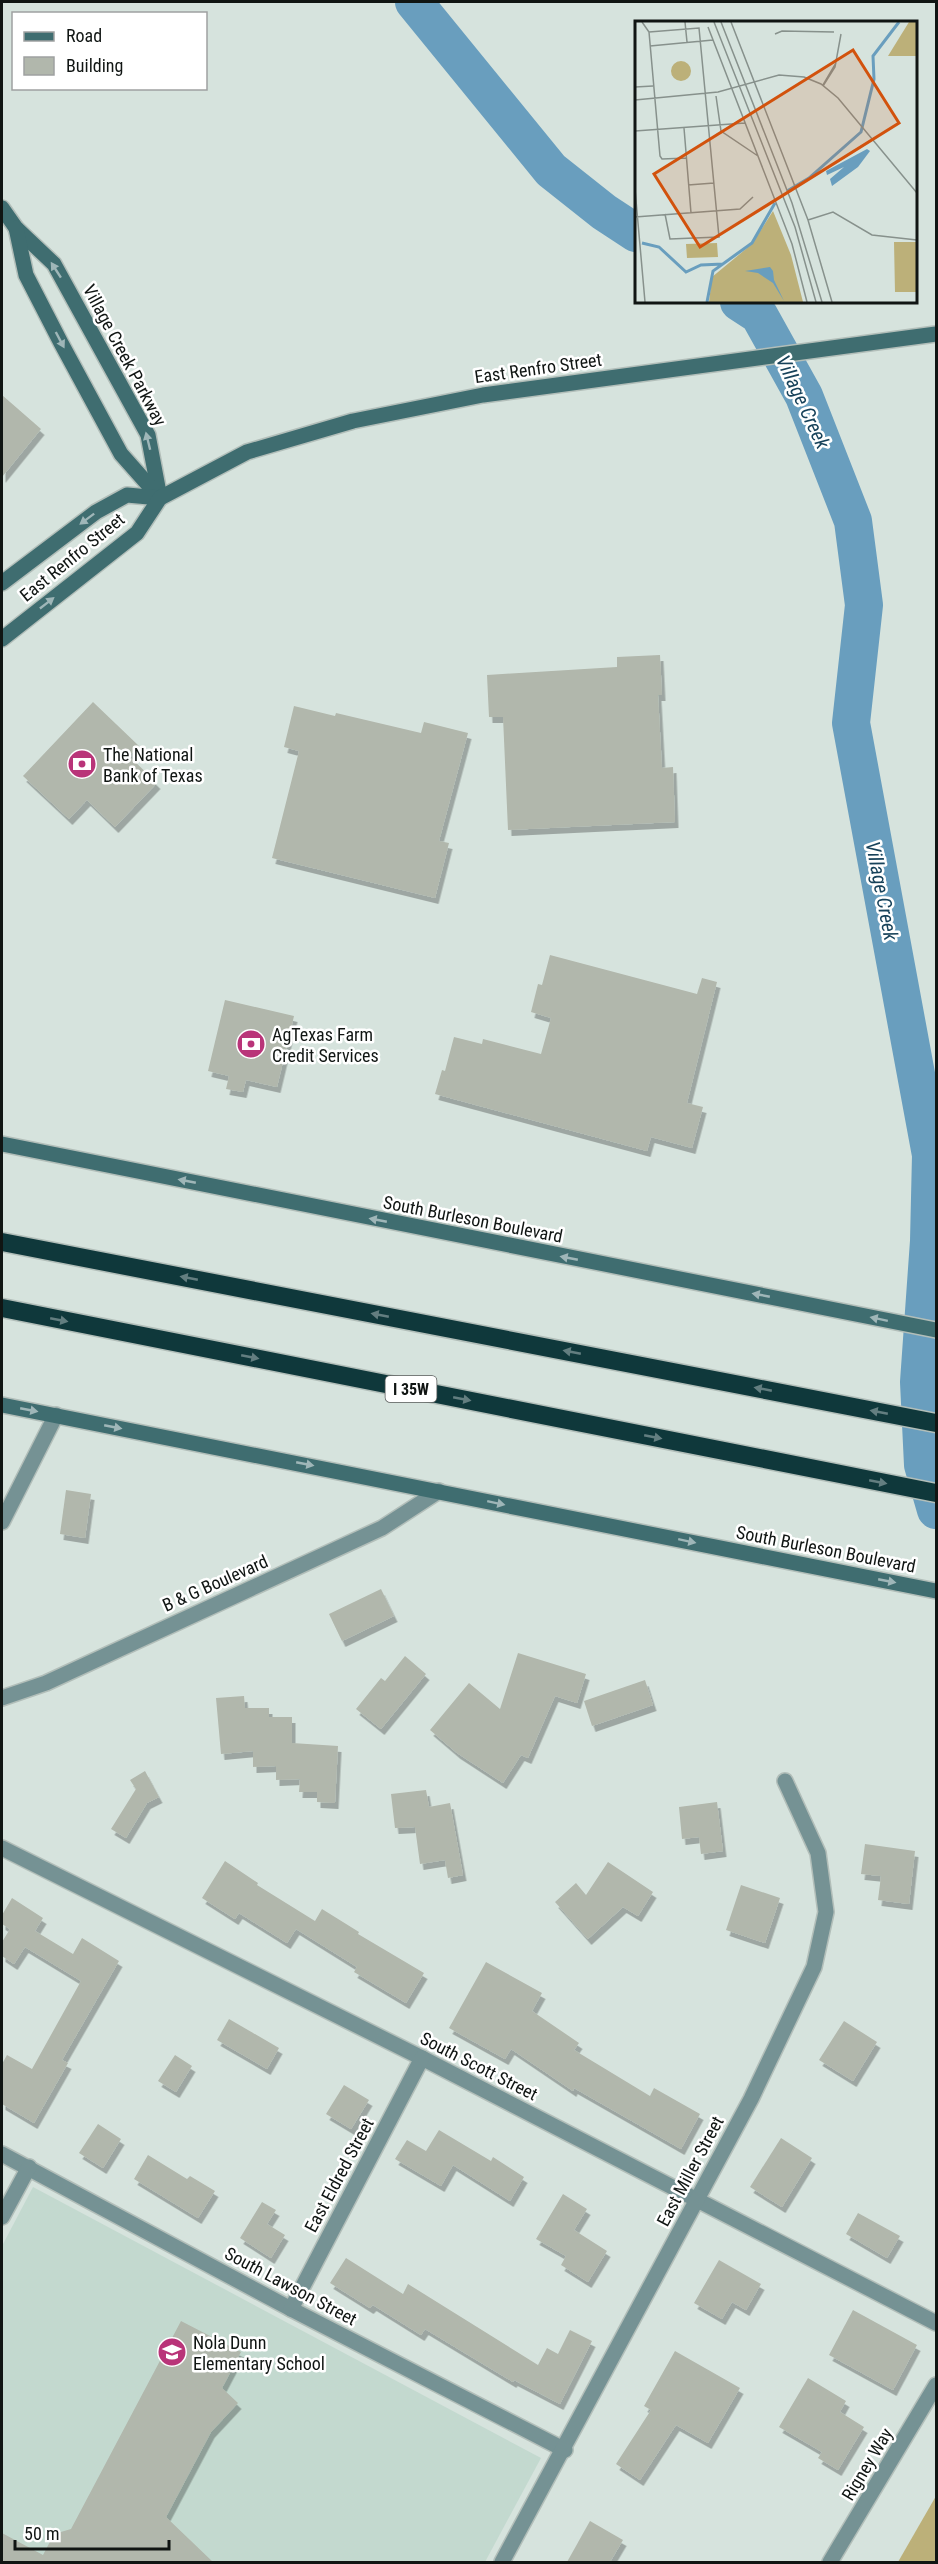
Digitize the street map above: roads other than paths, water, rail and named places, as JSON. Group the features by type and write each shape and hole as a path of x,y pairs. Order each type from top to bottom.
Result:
{"highway":[{"path":"2,1242 936,1424"},
{"name":"I 35W","path":"2,1308 936,1493"}],"main road":[{"name":"Village Creek Parkway","path":"2,208 16,228 54,264 148,435 160,498"},
{"name":"Village Creek Parkway","path":"16,228 26,275 67,353 121,454 160,498"},
{"name":"East Renfro Street","path":"2,639 137,533 160,498 247,452 353,421 483,395 936,334"},
{"name":"East Renfro Street","path":"2,583 96,512 127,495 160,498"},
{"name":"South Burleson Boulevard","path":"2,1144 936,1330"},
{"name":"South Burleson Boulevard","path":"2,1405 936,1591"}],"street":[{"path":"2,1522 56,1415"},
{"name":"B & G Boulevard","path":"2,1698 46,1683 381,1528 439,1491"},
{"name":"East Miller Street","path":"502,2562 565,2450 751,2099 814,1967 826,1912 818,1853 785,1781"},
{"name":"South Scott Street","path":"2,1848 422,2058 936,2323"},
{"name":"East Eldred Street","path":"291,2309 422,2058"},
{"name":"South Lawson Street","path":"2,2154 291,2309 565,2450"},
{"path":"2,2217 29,2167"},
{"name":"Rigney Way","path":"830,2562 936,2385"}],"waterway":[{"name":"Village Creek","path":"414,2 551,170 604,212 635,232"},
{"name":"Village Creek","path":"741,303 759,315 804,396 853,521 864,605 851,723 931,1155 929,1241 919,1382 923,1465 936,1510"}],"place":[{"name":"The National Bank of Texas","path":"82,764"},
{"name":"AgTexas Farm Credit Services","path":"251,1044"},
{"name":"Nola Dunn Elementary School","path":"172,2352"}]}
